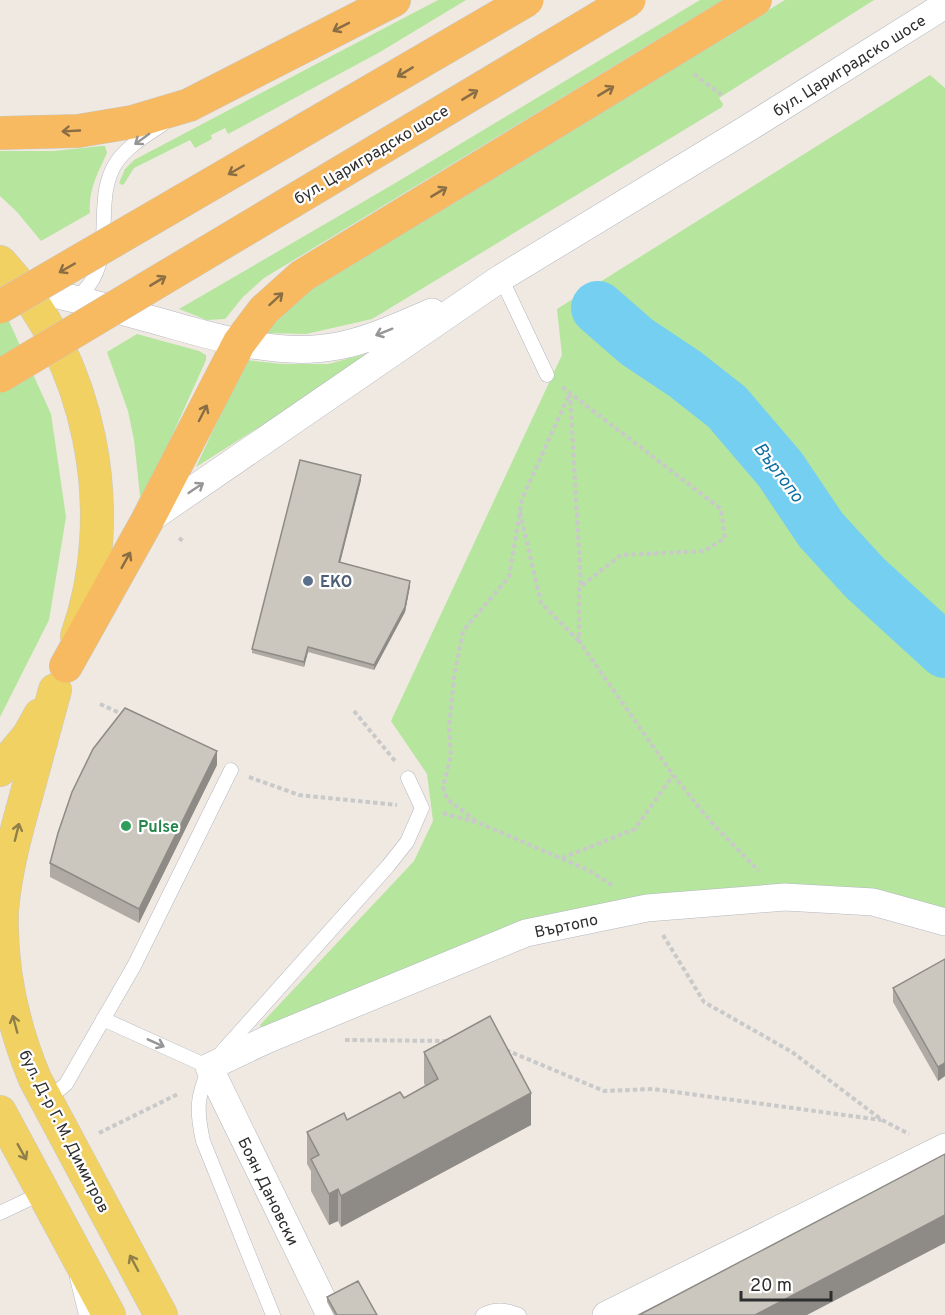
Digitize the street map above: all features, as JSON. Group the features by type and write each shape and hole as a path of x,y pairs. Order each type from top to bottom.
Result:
{"highway":[{"path":"0,132 78,131 132,122 189,105 393,0"},
{"path":"11,297 528,0"},
{"name":"бул. Цариградско шосе","path":"0,376 629,0"},
{"path":"61,678 147,521 239,343 264,310 302,276 755,0"}],"main road":[{"path":"0,262 11,297 49,329 70,374 85,422 94,471 97,520 93,570 83,619 61,678 29,735 0,770"},
{"name":"бул. Д-р Г. М. Димитров","path":"61,678 8,866 2,912 3,962 11,1008 21,1044 47,1100 161,1315"},
{"path":"0,1112 109,1315"}],"street":[{"name":"бул. Цариградско шосе","path":"147,521 477,293 945,5"},
{"name":"бул. Цариградско шосе","path":"11,297 76,298 239,343 287,349 337,347 377,335 477,293"},
{"name":"Въртопо","path":"206,1074 266,1040 526,933 647,908 785,897 873,902 945,922"},
{"name":"Боян Дановски","path":"206,1074 330,1315"},
{"path":"606,1315 942,1148"}],"lane":[{"path":"76,298 90,284 95,274 102,244 105,187 117,160 128,149 189,105"},
{"path":"501,278 547,375"},
{"path":"47,1100 66,1084 134,966 231,770"},
{"path":"273,1315 203,1141 198,1117 199,1093 206,1074 407,842 422,808 408,777"},
{"path":"103,1019 206,1074"},
{"path":"0,1213 44,1192"},
{"path":"70,1240 80,1298 86,1315"},
{"path":"483,1315 490,1311 506,1310 519,1315"}],"path":[{"path":"689,70 723,96"},
{"path":"479,823 447,799 443,787 451,756 449,729 454,677 463,630 509,578 522,499 544,446 570,393"},
{"path":"570,393 721,508 725,538 704,551 621,555 581,587"},
{"path":"570,393 581,587 579,641"},
{"path":"520,510 541,603 579,641 673,775 711,822 785,897"},
{"path":"179,538 184,542"},
{"path":"100,704 133,719"},
{"path":"354,711 408,777"},
{"path":"231,770 299,795 370,803"},
{"path":"561,858 635,829 673,775"},
{"path":"422,808 479,823 561,858 588,870 647,908 704,1002 792,1052 882,1120 942,1148"},
{"path":"338,1040 455,1041"},
{"path":"497,1046 604,1091 653,1089 882,1120"},
{"path":"92,1136 206,1074"}],"green space":[{"path":"438,0 466,0 380,52 228,134 225,128 211,135 212,139 195,148 190,140 134,168 124,184 119,183 125,169 134,160"},
{"path":"700,0 723,0 264,278 243,297 225,319 207,320 179,309 392,185"},
{"path":"785,0 874,0 719,98 723,104 722,107 372,319 306,334 267,333 263,324 300,294"},
{"path":"930,75 945,88 945,922 785,897 526,933 266,1040 260,1025 414,861 433,821 427,774 391,721 562,355 557,309"},
{"path":"105,146 107,153 92,189 90,213 41,241 0,196 0,151 54,151"},
{"path":"0,309 8,319 51,414 66,517 49,620 0,717"},
{"path":"137,334 206,355 206,360 141,505 134,440 128,411 107,352"},
{"path":"381,350 196,467 246,360 282,364 328,364"}],"building":[{"path":"300,460 361,475 339,562 410,581 405,607 374,665 308,647 304,662 252,649"},
{"name":"Pulse","path":"125,708 217,751 139,909 50,863 72,792 93,749"},
{"path":"945,959 945,1063 938,1067 893,988"},
{"path":"490,1016 531,1093 341,1196 338,1189 329,1194 311,1159 319,1155 307,1132 344,1113 347,1120 400,1092 404,1098 438,1079 424,1052"},
{"path":"945,1154 945,1215 755,1315 639,1315"},
{"path":"358,1281 377,1315 337,1315 327,1297"}],"waterway":[{"name":"Въртопо","path":"598,308 637,342 685,374 727,407 780,469 821,530 865,578 945,651"}],"place":[{"name":"EKO","path":"308,581"},
{"name":"Pulse","path":"126,826"}]}
